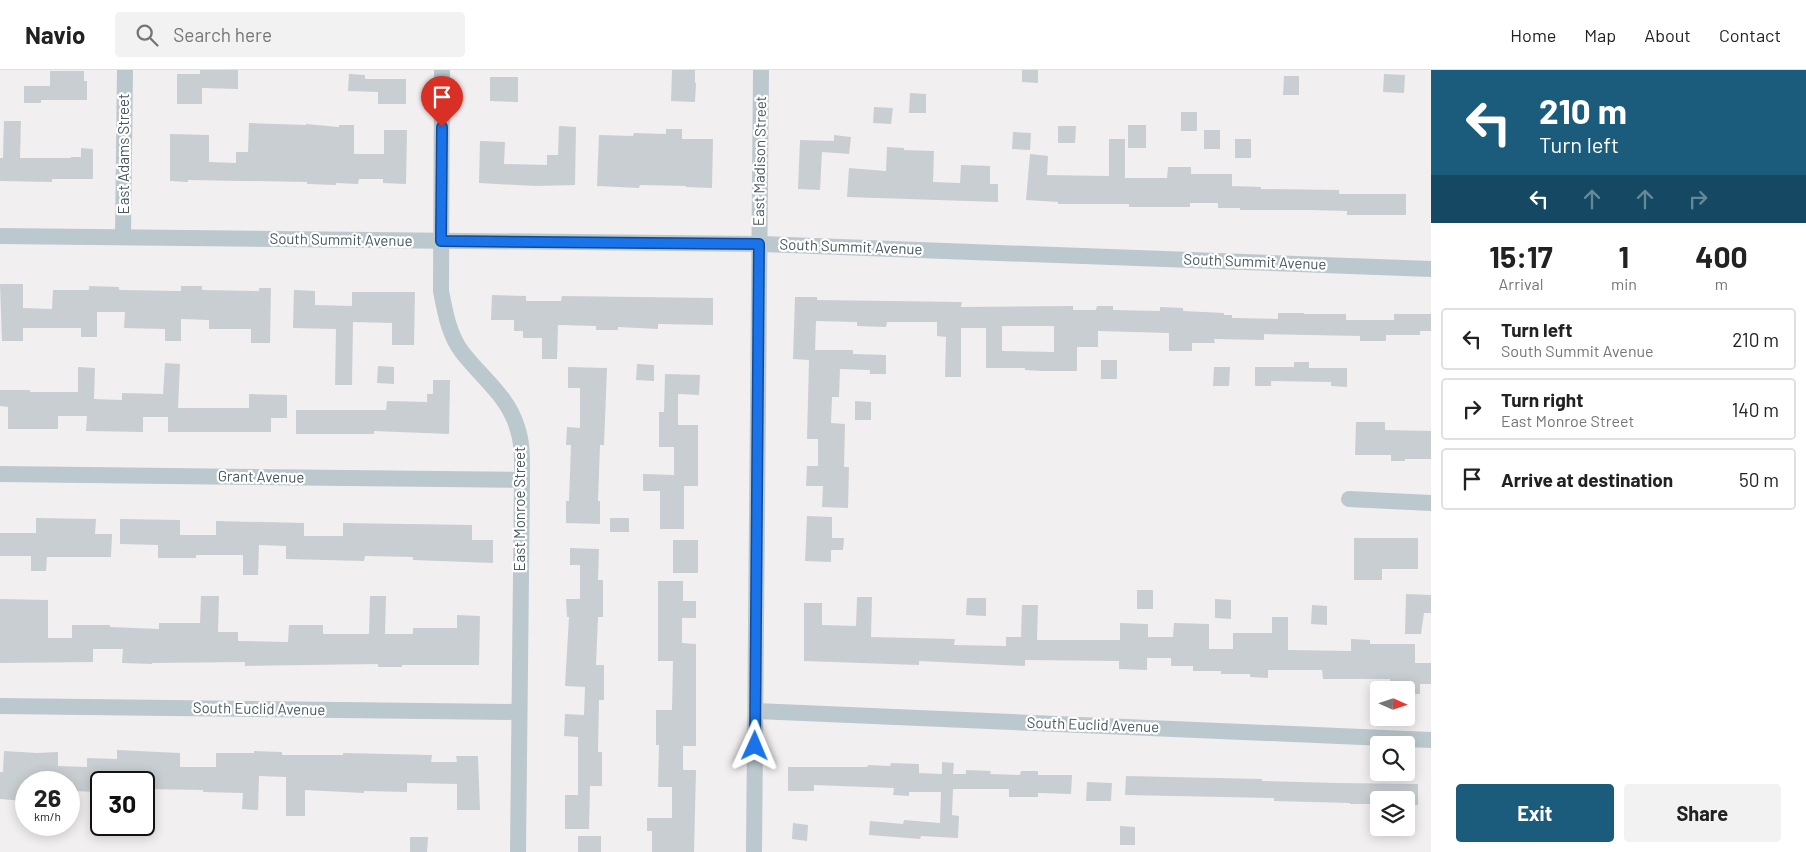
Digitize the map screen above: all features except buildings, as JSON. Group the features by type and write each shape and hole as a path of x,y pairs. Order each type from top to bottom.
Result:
{"street":[{"name":"East Adams Street","path":"123,237 125,70"},
{"name":"East Monroe Street","path":"442,70 441,291 446,316 453,337 462,351 499,394 509,409 517,425 520,439 522,480 518,852"},
{"name":"East Madison Street","path":"754,852 761,70"},
{"name":"South Summit Avenue","path":"0,236 759,244 1431,269"},
{"name":"Grant Avenue","path":"0,474 522,480"},
{"path":"1349,499 1431,503"},
{"name":"South Euclid Avenue","path":"0,706 519,712"},
{"name":"South Euclid Avenue","path":"756,711 1431,740"}],"route":[{"path":"442,127 441,241 759,244 755,746"}]}
